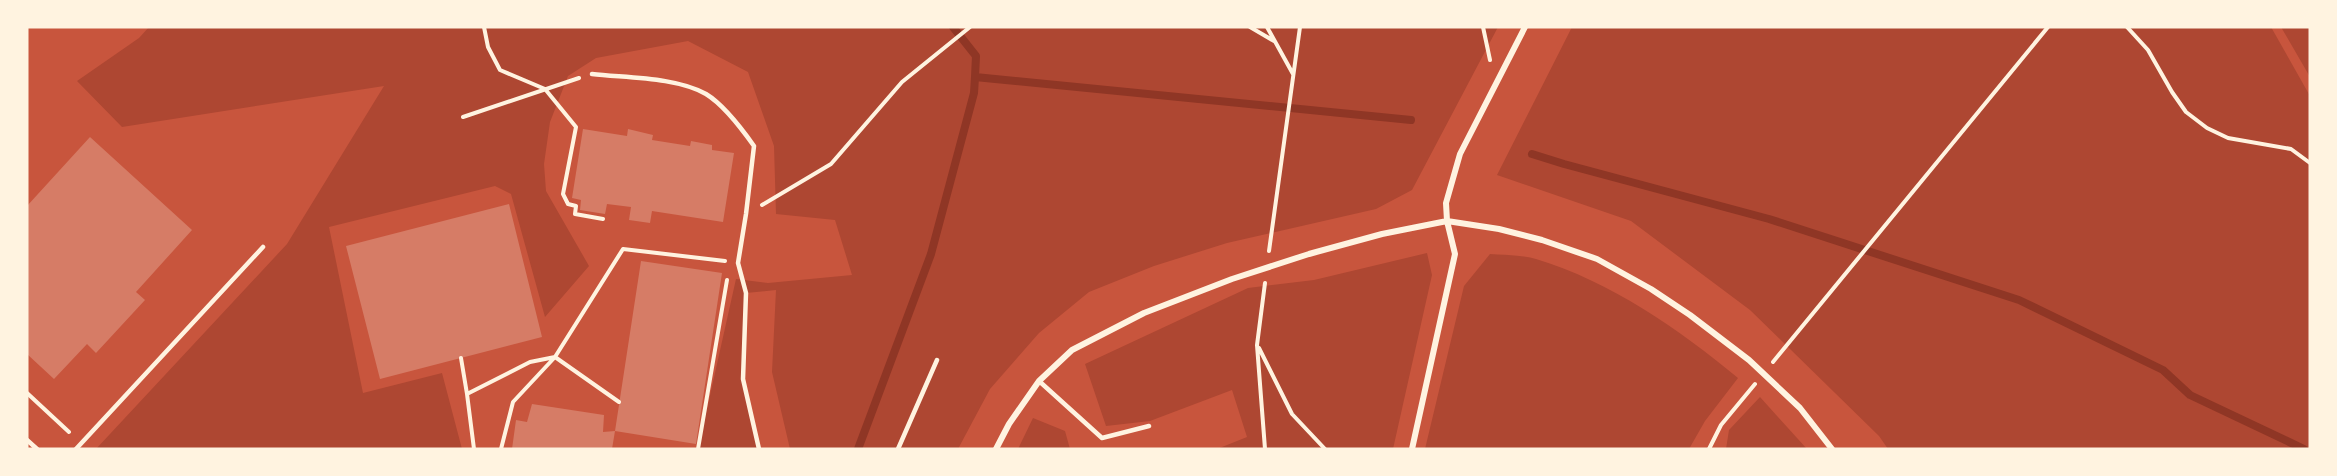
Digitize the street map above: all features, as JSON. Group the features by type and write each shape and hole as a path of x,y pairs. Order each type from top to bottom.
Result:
{"street":[{"path":"1412,449 1455,254 1447,221 1446,203 1460,154 1525,27"},
{"path":"996,449 1009,424 1039,381 1072,350 1144,313 1232,279 1309,254 1382,234 1447,221 1499,229 1542,240 1597,259 1651,289 1690,315 1749,360 1800,408 1832,449"}],"lane":[{"path":"592,74 684,84 708,95 740,126 754,146 738,263 746,293 743,379 759,449"},
{"path":"76,449 263,247"},
{"path":"898,449 937,360"},
{"path":"1039,381 1102,438 1149,426"},
{"path":"27,440 37,449"}],"path":[{"path":"484,27 488,47 500,70 545,89 576,127 563,194 568,204 576,206 575,214 603,219"},
{"path":"746,214 831,164 902,82 969,27"},
{"path":"1250,27 1275,41"},
{"path":"1267,27 1293,74"},
{"path":"1268,262 1300,27"},
{"path":"1483,27 1490,60"},
{"path":"1773,362 2048,27"},
{"path":"2127,27 2148,50 2186,112 2207,129 2228,138 2291,149 2310,163"},
{"path":"463,117 592,74"},
{"path":"501,449 513,402 555,357 623,249 738,263"},
{"path":"698,449 727,280 740,272"},
{"path":"1265,449 1257,345 1266,274"},
{"path":"1257,345 1292,414 1325,449"},
{"path":"467,394 530,362 555,357 620,402"},
{"path":"461,358 474,449"},
{"path":"1709,449 1720,425 1758,380"},
{"path":"27,393 69,432"}],"shaded area":[{"path":"149,27 1498,27 1412,190 1376,209 1227,243 1154,266 1089,292 1039,333 990,389 958,449 790,449 772,372 776,290 746,293 743,379 759,449 698,449 736,279 768,283 852,275 835,220 776,214 774,146 748,72 688,41 596,58 568,76 550,122 544,164 546,191 589,266 545,317 511,194 495,186 329,227 363,393 442,373 462,449 96,449 287,244 384,86 122,127 77,81 139,38"},
{"path":"1572,27 2271,27 2310,96 2310,449 1888,449 1879,436 1750,310 1631,221 1497,175"},
{"path":"2281,27 2310,27 2310,77"},
{"path":"1427,253 1432,275 1393,449 1217,449 1247,437 1232,390 1150,421 1106,426 1085,364 1248,288 1314,280"},
{"path":"1490,254 1536,259 1591,280 1668,325 1738,378 1705,421 1689,449 1425,449 1464,286"},
{"path":"1760,397 1807,449 1726,449 1729,430"},
{"path":"1033,418 1065,431 1070,449 1018,449"}],"building":[{"path":"583,129 627,136 628,129 653,135 652,140 690,146 691,141 712,145 712,150 734,153 723,222 652,211 650,223 629,220 631,207 607,204 605,214 580,210 581,200 572,198"},
{"path":"90,137 192,230 136,292 145,300 96,353 87,344 54,379 27,354 27,206"},
{"path":"509,204 542,337 380,379 346,246"},
{"path":"641,261 722,273 696,444 615,431"},
{"path":"532,404 604,415 603,432 615,431 612,449 512,449 516,420 527,422"}],"waterway":[{"path":"953,27 976,56 975,77 1411,120"},
{"path":"858,449 931,254 974,93 975,77"},
{"path":"1532,154 1769,219 2019,300 2163,370 2190,395 2304,449"}]}
